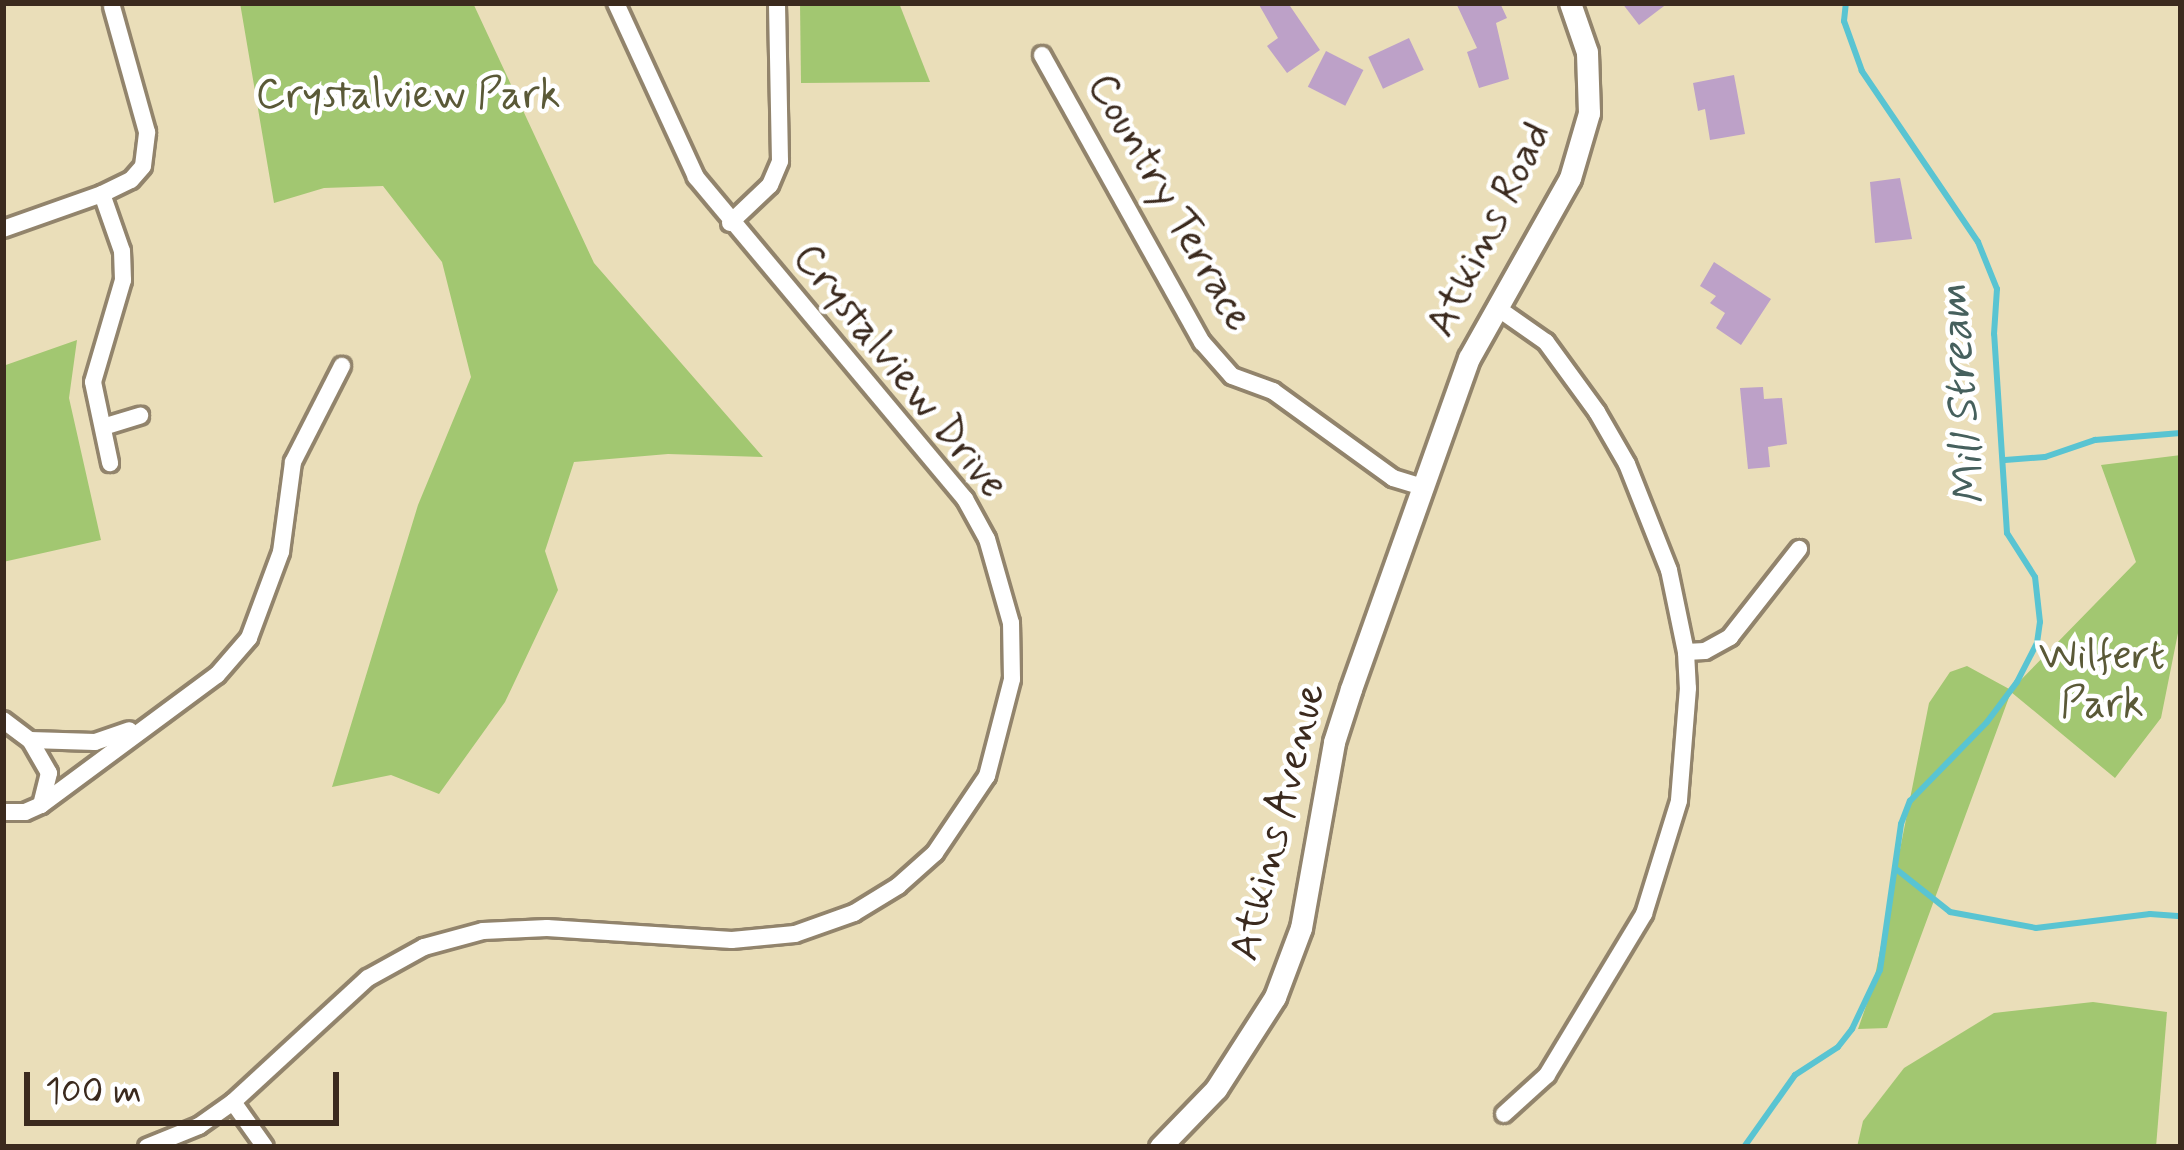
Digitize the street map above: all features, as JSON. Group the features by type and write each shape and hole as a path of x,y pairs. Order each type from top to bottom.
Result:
{"street":[{"name":"Crystalview Drive","path":"147,1147 200,1126 233,1102 368,978 424,947 483,931 547,928 732,940 794,934 854,913 898,886 935,854 979,791 1005,724 1012,679 1010,623 987,539 931,456 730,224 696,177 616,3"},
{"path":"730,224 770,185 780,161 777,3"},
{"name":"Atkins Road","path":"1426,488 1469,358 1570,178 1589,113 1587,52 1570,3"},
{"path":"3,229 131,180 148,148 111,4"},
{"name":"Country Terrace","path":"1042,56 1202,342 1232,376 1273,391 1393,478 1426,488"},
{"path":"102,194 122,251 123,280 93,382 110,464"},
{"path":"1496,308 1546,342 1598,412 1627,464 1653,520 1686,652 1686,738 1679,801 1644,914 1547,1075 1504,1114"},
{"path":"3,812 25,812 41,805 218,675 249,638 280,552 293,462 342,366"},
{"path":"103,427 140,416"},
{"name":"Atkins Avenue","path":"1160,1147 1216,1089 1275,997 1300,928 1334,742 1426,488"},
{"path":"1686,652 1705,651 1730,637 1798,549"},
{"path":"3,720 30,740 49,773 41,805"},
{"path":"30,740 95,742 147,724"},
{"path":"233,1102 265,1147"}],"green space":[{"name":"Crystalview Park","path":"240,3 473,3 594,263 763,457 668,454 574,462 545,551 558,590 505,702 439,794 391,775 332,787 418,505 471,377 442,262 383,186 324,188 274,203"},
{"path":"800,3 899,3 930,82 801,83"},
{"path":"77,340 69,398 101,540 3,562 3,366"},
{"name":"Wilfert Park","path":"2181,455 2181,618 2161,718 2115,778 2011,692 1887,1028 1858,1029 1873,986 1929,703 1950,672 1967,666 2011,690 2136,562 2101,465"},
{"path":"2093,1002 2167,1012 2156,1147 1857,1147 1863,1121 1904,1068 1994,1013"}],"building":[{"path":"1258,3 1288,3 1320,50 1287,73 1267,46 1278,38"},
{"path":"1456,3 1500,3 1507,18 1496,23 1509,79 1479,88 1467,52 1477,48"},
{"path":"1622,3 1668,3 1639,25"},
{"path":"1409,38 1424,70 1383,89 1368,57"},
{"path":"1326,51 1363,70 1345,106 1308,87"},
{"path":"1734,75 1745,134 1710,140 1705,109 1698,111 1693,83"},
{"path":"1900,178 1912,239 1875,243 1870,182"},
{"path":"1714,262 1771,299 1741,345 1716,328 1725,313 1710,303 1716,296 1700,286"},
{"path":"1763,387 1764,399 1782,398 1787,444 1768,447 1770,467 1748,469 1740,388"}],"waterway":[{"name":"Mill Stream","path":"1744,1147 1795,1075 1838,1047 1852,1029 1880,970 1901,824 1910,801 1987,722 2017,682 2037,643 2040,622 2035,577 2007,533 1994,334 1997,289 1978,242 1862,71 1844,21 1846,3"},
{"path":"2005,460 2045,457 2095,440 2181,433"},
{"path":"1896,869 1950,912 2036,928 2150,914 2181,916"}]}
